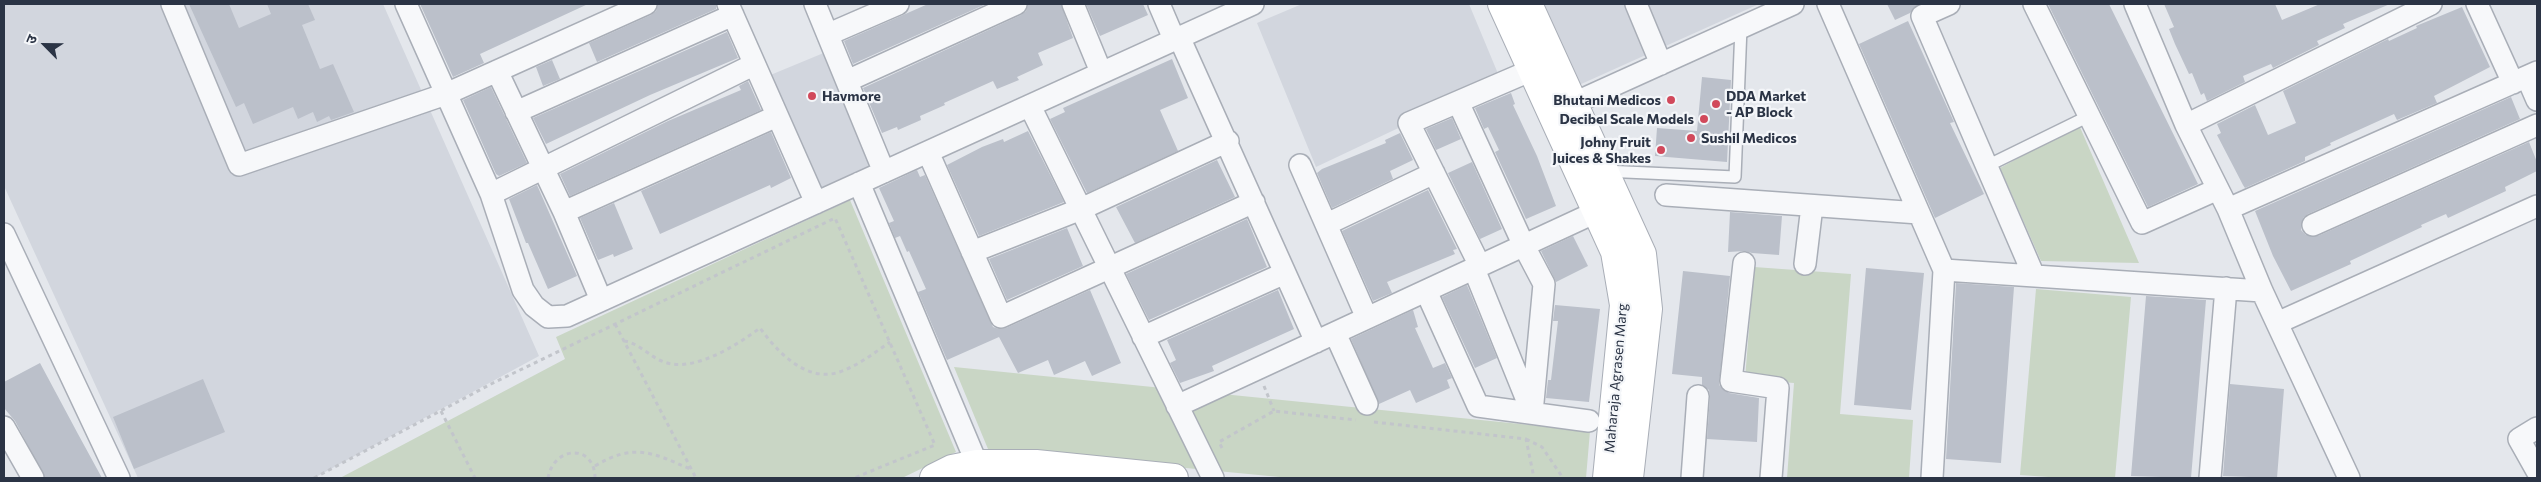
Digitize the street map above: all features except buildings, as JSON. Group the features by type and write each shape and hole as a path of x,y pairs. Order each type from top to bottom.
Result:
{"street":[{"path":"172,4 239,165 446,94 646,4"},
{"path":"406,4 491,194 523,290 534,306 548,317 567,316 1253,4"},
{"path":"815,4 884,172"},
{"path":"828,34 898,4"},
{"path":"847,81 1016,4"},
{"path":"1073,4 1101,72"},
{"path":"1159,4 1228,141 1316,342"},
{"name":"Maharaja Agrasen Marg","path":"1502,4 1532,70 1562,109 1604,171 1642,254 1648,309 1629,478"},
{"name":"Maharaja Agrasen Marg","path":"1528,4 1596,212 1615,252 1624,305 1607,478"},
{"path":"1636,4 1662,64"},
{"path":"1562,109 1793,4"},
{"path":"1828,4 1944,270 1932,478"},
{"path":"1949,4 1922,16 2034,276"},
{"path":"2034,4 2142,223 2218,190"},
{"path":"2135,4 2186,125 2228,209 2262,291 2349,478"},
{"path":"2186,125 2431,4"},
{"path":"2477,4 2526,77 2537,100"},
{"path":"516,112 730,9 753,65 816,202"},
{"path":"491,194 753,65"},
{"path":"1532,70 1409,123 1477,267 1532,413"},
{"path":"497,71 564,212 601,300"},
{"path":"2228,209 2526,77"},
{"path":"1458,102 1524,246 1544,284 1532,413"},
{"path":"1030,106 1213,478"},
{"path":"564,212 777,116"},
{"path":"2313,225 2537,125"},
{"path":"972,252 1081,209 1228,141"},
{"path":"928,152 1001,317 1108,267 1187,235 1254,202"},
{"path":"1300,165 1367,318"},
{"path":"1327,224 1434,173"},
{"path":"859,183 978,471"},
{"path":"1666,195 1919,213"},
{"path":"1805,264 1812,206"},
{"path":"2277,323 2537,206"},
{"path":"1177,406 1596,212"},
{"path":"4,234 119,478"},
{"path":"1744,263 1731,381 1778,388 1770,478"},
{"path":"1944,270 2262,291"},
{"path":"1144,337 1285,273"},
{"path":"2210,478 2226,288"},
{"path":"1426,291 1478,406 1589,421"},
{"path":"1335,333 1366,416"},
{"path":"1692,478 1698,396"},
{"path":"4,426 25,475"},
{"path":"2537,428 2519,439 2537,471"},
{"path":"939,477 952,469 978,471 1036,464 1174,478"}],"lane":[{"path":"1604,171 1735,177 1742,27"},
{"path":"1987,166 2089,116"}],"path":[{"path":"314,478 441,411 615,324 835,218 935,445 854,478"},
{"path":"615,324 696,478"},
{"path":"624,341 633,342 650,356 667,363 683,363 714,356 738,344 760,328 776,350 798,366 818,372 835,373 867,358 890,342"},
{"path":"441,411 475,478"},
{"path":"1223,451 1220,442 1274,411 1366,416 1526,439 1542,447 1563,478"},
{"path":"1526,439 1534,478"},
{"path":"595,466 612,456 638,451 691,469"},
{"path":"548,478 550,467 558,457 573,452 587,457 595,466 595,478"}],"shaded area":[{"path":"4,4 383,4 539,356 314,478 138,478 4,186"},
{"path":"1302,4 1469,4 1504,88 1409,123 1316,167 1257,23"},
{"path":"1544,4 1759,4 1579,85"},
{"path":"826,52 872,167 818,190 768,76"}],"green space":[{"path":"2079,125 2139,263 2041,261 2000,168"},
{"path":"850,200 956,452 902,478 340,478 565,359 556,337"},
{"path":"1754,267 1851,274 1840,414 1913,420 1909,478 1787,478 1794,383 1745,379"},
{"path":"2036,289 2131,297 2115,478 2063,478 2020,475"},
{"path":"954,367 1590,431 1586,478 1290,478 988,449"}],"place":[{"name":"Havmore","path":"812,96"},
{"name":"Bhutani Medicos","path":"1671,100"},
{"name":"DDA Market - AP Block","path":"1716,104"},
{"name":"Decibel Scale Models","path":"1704,119"},
{"name":"Sushil Medicos","path":"1691,138"},
{"name":"Johny Fruit Juices & Shakes","path":"1661,150"}]}
